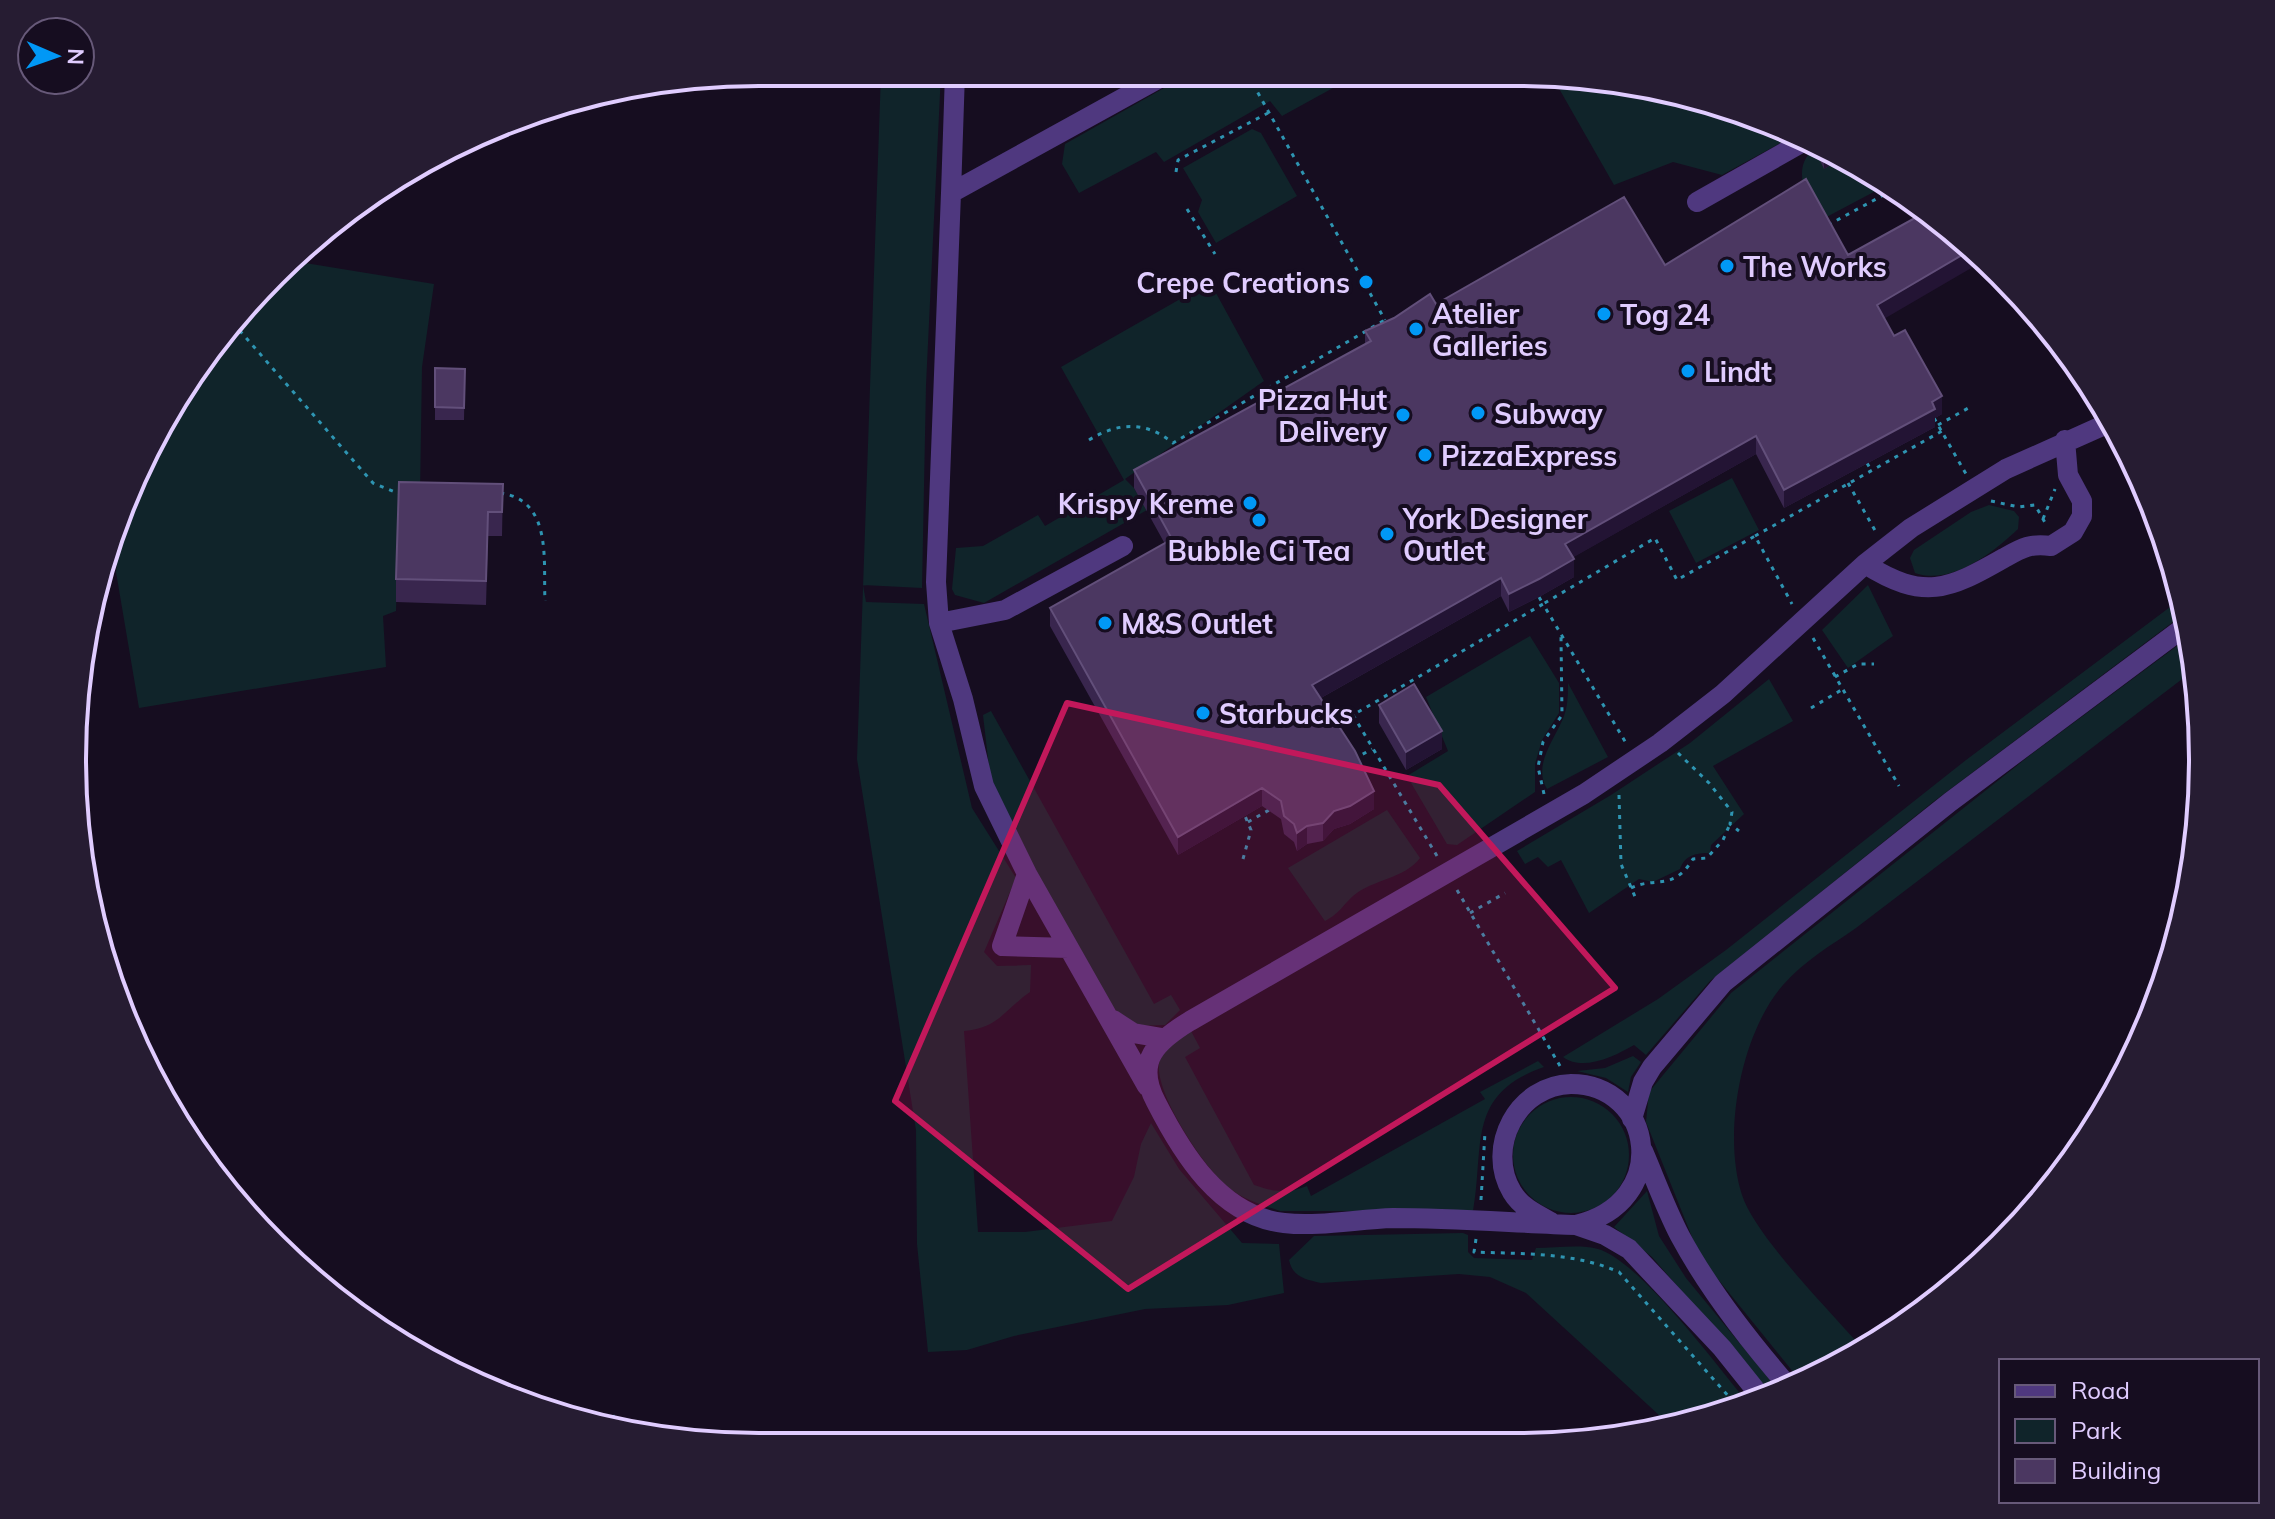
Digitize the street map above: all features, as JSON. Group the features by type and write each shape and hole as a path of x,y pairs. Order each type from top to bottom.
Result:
{"street":[{"path":"955,86 936,582 939,623 963,699 984,786 1027,874 1205,1182 1246,1210 1283,1223 1395,1218 1551,1222 1576,1225 1605,1235 1629,1249 1722,1348 1755,1389"},
{"path":"951,193 1145,86"},
{"path":"1697,202 1794,147"},
{"path":"1147,1086 1150,1056 1162,1038 1554,811 1636,760 1723,694 1886,548 1974,488 2065,440 2101,426"},
{"path":"1865,564 1913,588 1943,588 1964,581 2031,543 2051,546 2052,533 2073,532 2082,516 2082,501 2068,475 2065,440"},
{"path":"939,623 1005,610 1123,546"},
{"path":"1632,1119 1647,1074 1723,983 1950,802 2177,633"},
{"path":"1027,874 1002,946 1069,948"},
{"path":"1109,1018 1133,1033 1162,1038"},
{"path":"1551,1222 1529,1210 1512,1192 1503,1169 1502,1145 1525,1102 1546,1089 1570,1084 1595,1088 1616,1100 1632,1119 1680,1235 1696,1263 1730,1313 1782,1378"},
{"path":"1576,1225 1598,1220 1618,1208 1632,1191 1640,1170 1641,1147"}],"path":[{"path":"1254,86 1389,328"},
{"path":"1176,172 1178,160 1268,113"},
{"path":"1828,225 1883,195"},
{"path":"1187,209 1215,254"},
{"path":"1089,440 1116,426 1132,425 1161,433 1173,443 1385,320"},
{"path":"240,331 373,483 399,494 410,494"},
{"path":"1938,425 1972,406"},
{"path":"1931,412 1974,488 1985,500 2019,507 2035,505 2052,533"},
{"path":"1549,1071 1561,1068 1353,715 1655,538 1677,580 1942,431"},
{"path":"1867,463 1871,470"},
{"path":"2043,519 2059,479 2068,475"},
{"path":"1848,483 1886,548"},
{"path":"489,494 521,498 535,512 542,528 545,601"},
{"path":"2035,532 2052,533"},
{"path":"1755,536 1899,786"},
{"path":"1539,597 1636,760"},
{"path":"1554,811 1542,792 1538,767 1543,742 1562,715 1561,633"},
{"path":"1835,677 1858,664 1874,664"},
{"path":"1811,708 1843,689"},
{"path":"1348,763 1373,748"},
{"path":"1630,888 1640,883 1658,885 1688,868 1693,859 1707,858 1723,840 1730,824 1732,812 1709,783 1674,750"},
{"path":"1619,790 1621,864 1636,899"},
{"path":"1248,822 1273,807"},
{"path":"1243,859 1251,830 1245,816"},
{"path":"1730,824 1739,831"},
{"path":"1470,913 1505,893"},
{"path":"1490,1120 1482,1145 1479,1221 1474,1252 1550,1255 1594,1261 1619,1272 1730,1398"}],"highlighted area":[{"path":"1067,703 1439,785 1615,988 1128,1289 895,1101"}],"green space":[{"path":"881,86 940,86 926,385 922,588 863,585"},
{"path":"1168,86 1333,88 1282,116 1270,101 1164,162 1156,152 1079,193 1062,164 1065,144"},
{"path":"1558,87 1647,99 1690,109 1783,142 1722,175 1673,162 1614,185"},
{"path":"1252,129 1261,133 1297,196 1216,243 1198,212 1202,200 1183,168"},
{"path":"1810,154 1876,191 1819,221 1802,180 1805,160"},
{"path":"304,263 434,284 422,367 420,495 399,494 396,611 383,616 386,667 139,708 116,572 118,557 137,502 176,423 225,349 253,315"},
{"path":"1210,282 1264,381 1125,479 1147,510 984,603 955,595 952,589 956,548 983,546 1038,515 1045,526 1124,480 1061,367"},
{"path":"1732,478 1759,530 1696,563 1669,511"},
{"path":"1989,505 2014,511 2019,517 2018,529 1984,556 1957,571 1929,576 1915,573 1910,558 1914,550 1971,512"},
{"path":"863,585 866,602 924,604 972,808 1016,878 984,952 997,966 1031,965 1030,992 993,1022 964,1031 978,1232 1025,1232 1112,1221 1134,1177 1141,1144 1151,1123 1179,1169 1242,1243 1279,1244 1284,1293 1228,1305 1145,1309 1014,1336 967,1350 928,1352 917,1244 916,1130 857,759"},
{"path":"1868,585 1893,636 1848,668 1822,630"},
{"path":"2171,606 2174,621 1933,802 1710,981 1646,1055 1634,1045 1608,1058 1589,1063 1563,1057 1658,999 1726,950 1966,760"},
{"path":"1530,636 1559,683 1559,713 1542,740 1535,764 1535,792 1457,845 1447,844 1407,776 1448,751 1426,697"},
{"path":"2179,645 2184,678 1856,928 1808,961 1791,976 1768,1005 1746,1056 1735,1114 1736,1170 1742,1195 1778,1252 1856,1341 1794,1373 1700,1257 1646,1122 1649,1092 1731,993 2029,756"},
{"path":"1769,679 1793,721 1713,766 1744,814 1711,845 1710,853 1692,856 1680,869 1653,882 1639,879 1589,913 1561,860 1548,867 1538,857 1525,864 1517,851 1690,743"},
{"path":"1568,683 1608,757 1547,789 1542,770 1565,712"},
{"path":"991,711 1154,1004 1171,995 1180,1010 1165,1025 1132,1026 1120,1016 1090,976 992,793 983,715"},
{"path":"1387,810 1420,858 1406,870 1361,890 1325,921 1288,868"},
{"path":"1191,1031 1200,1048 1185,1057 1254,1185 1280,1191 1307,1186 1311,1196 1485,1099 1480,1092 1538,1061 1544,1067 1519,1078 1501,1092 1490,1108 1483,1125 1473,1211 1280,1211 1241,1196 1219,1179 1194,1147 1171,1108 1159,1073 1160,1060 1169,1046"},
{"path":"1633,1056 1641,1062 1631,1077 1628,1092 1606,1078 1577,1071 1605,1068"},
{"path":"1571,1097 1593,1102 1612,1114 1624,1133 1629,1155 1624,1177 1612,1196 1593,1208 1571,1213 1549,1208 1530,1196 1518,1177 1513,1155 1518,1133 1530,1114 1549,1102"},
{"path":"1647,1191 1659,1236 1686,1278 1772,1382 1764,1385 1652,1257 1614,1227"},
{"path":"1463,1233 1468,1235 1468,1252 1474,1258 1532,1260 1536,1248 1575,1246 1598,1249 1635,1273 1656,1293 1740,1394 1661,1417 1526,1293 1490,1277 1459,1274 1321,1283 1309,1280 1293,1270 1289,1260 1314,1236"}],"building":[{"name":"York Designer Outlet","path":"1806,179 1848,255 1915,218 1962,255 1877,305 1894,336 1905,330 1942,396 1932,402 1935,409 1784,490 1756,436 1565,544 1574,559 1539,579 1509,594 1501,578 1312,685 1355,751 1374,791 1350,806 1334,811 1323,823 1307,826 1297,833 1294,824 1284,816 1281,801 1262,788 1178,837 1050,608 1172,539 1134,470 1371,341 1365,331 1394,318 1430,294 1436,304 1624,197 1665,265"},
{"path":"435,368 465,369 464,408 435,407"},
{"path":"399,482 503,484 502,512 488,512 486,581 396,579"},
{"path":"1414,684 1442,731 1406,752 1379,705"}],"place":[{"name":"The Works","path":"1727,266"},
{"name":"Crepe Creations","path":"1366,282"},
{"name":"Tog 24","path":"1604,314"},
{"name":"Atelier Galleries","path":"1416,329"},
{"name":"Lindt","path":"1688,371"},
{"name":"Subway","path":"1478,413"},
{"name":"Pizza Hut Delivery","path":"1403,415"},
{"name":"PizzaExpress","path":"1425,455"},
{"name":"Krispy Kreme","path":"1250,503"},
{"name":"Bubble Ci Tea","path":"1259,520"},
{"name":"York Designer Outlet","path":"1387,534"},
{"name":"M&S Outlet","path":"1105,623"},
{"name":"Starbucks","path":"1203,713"}]}
